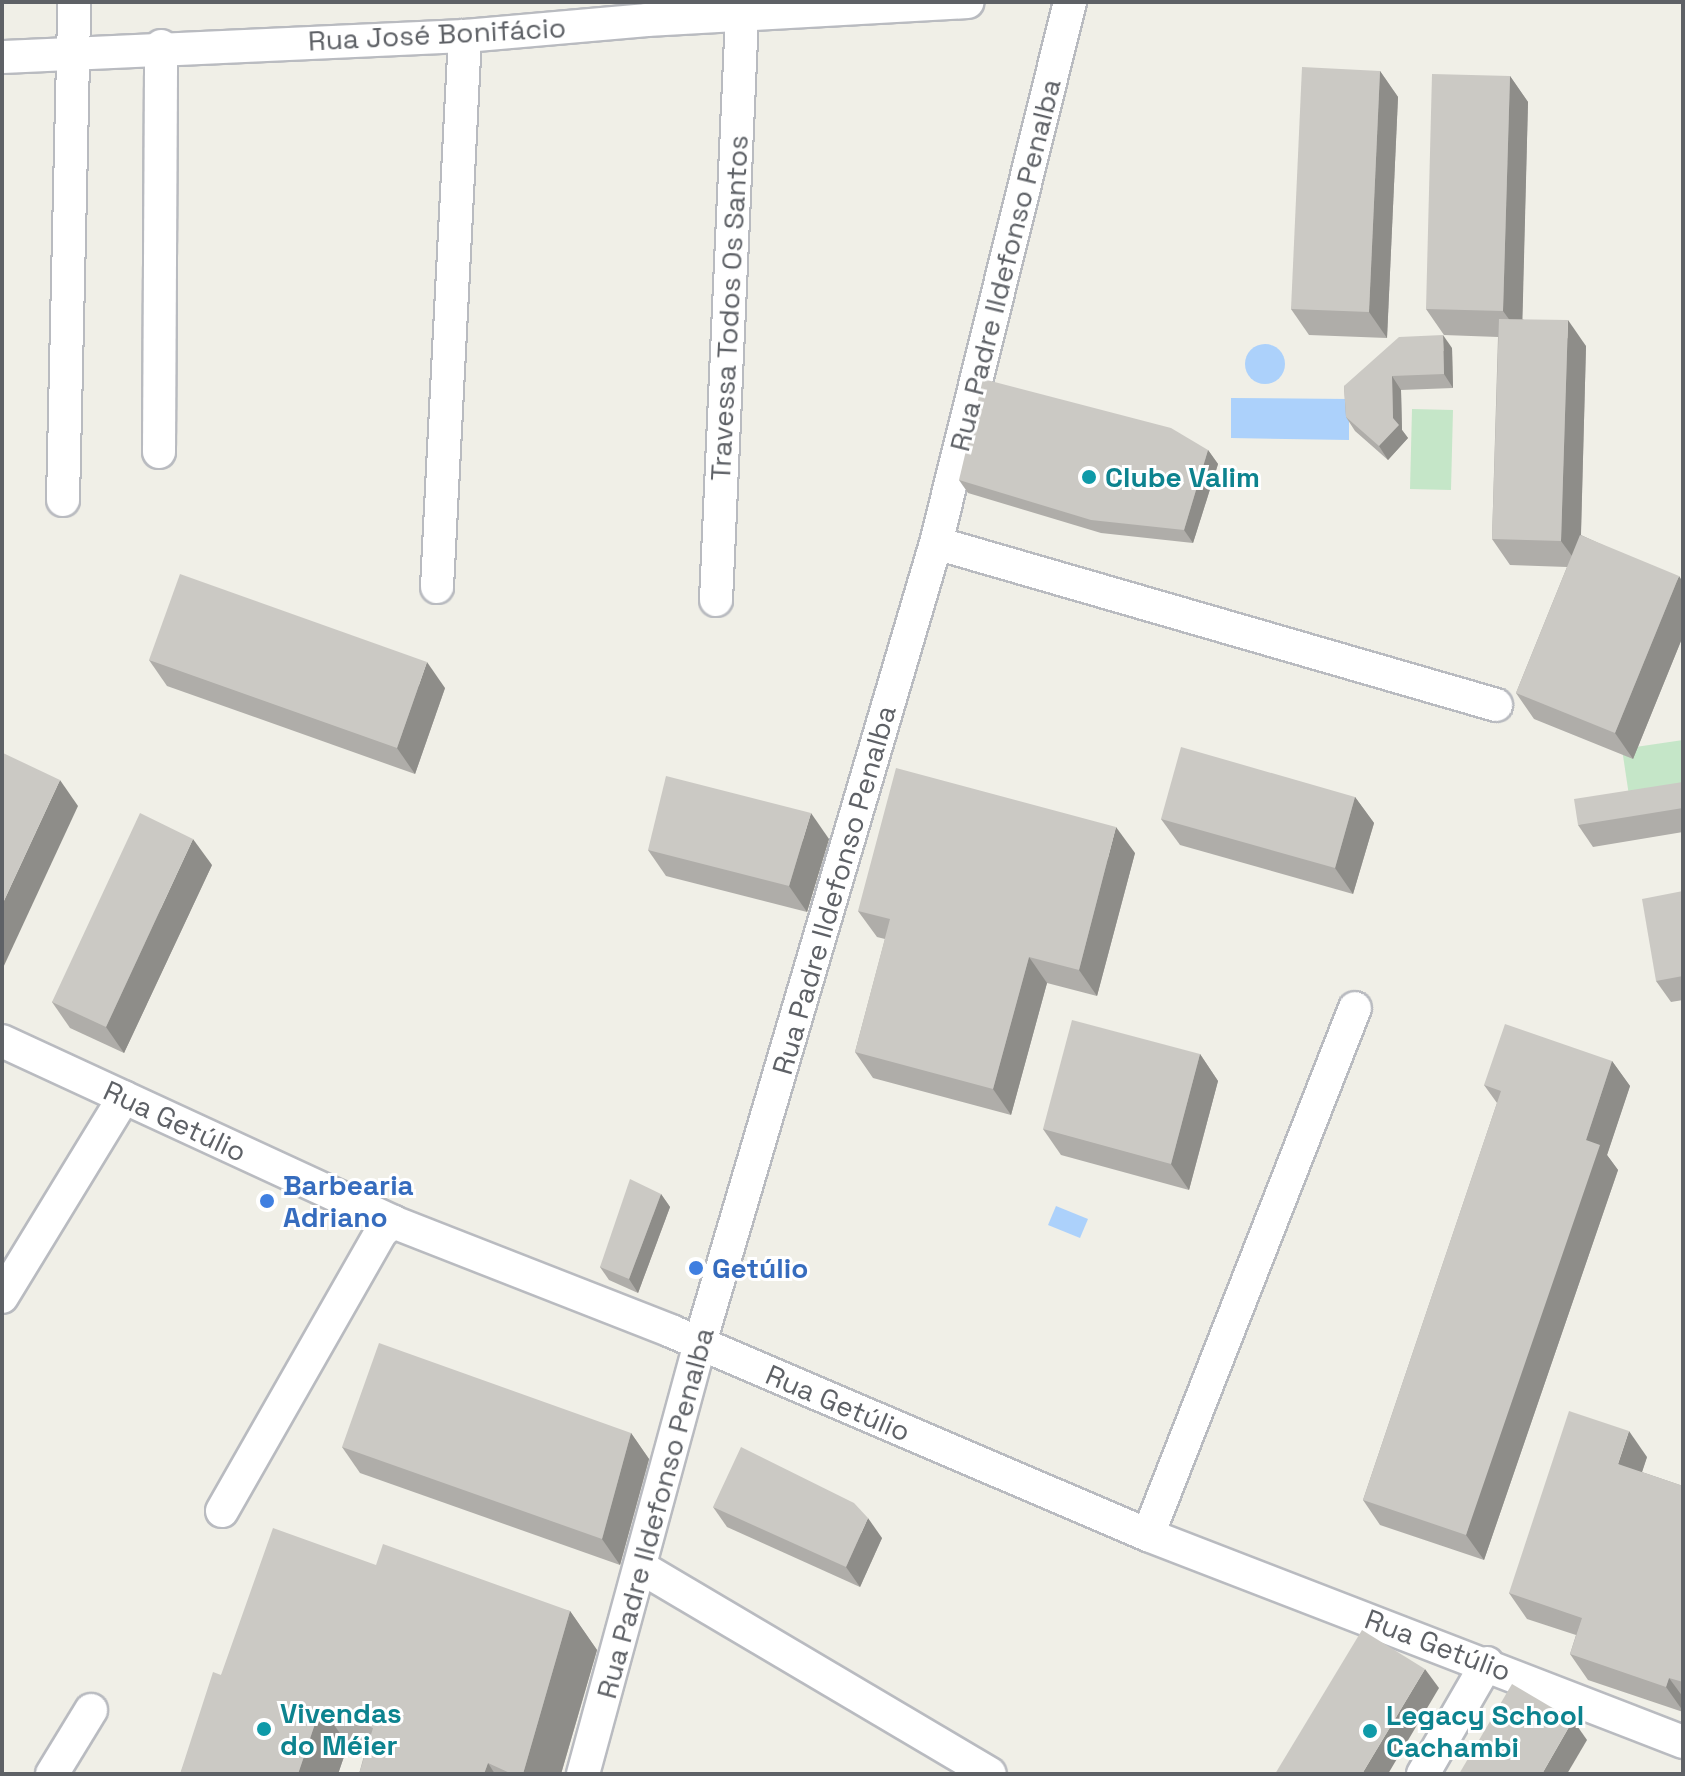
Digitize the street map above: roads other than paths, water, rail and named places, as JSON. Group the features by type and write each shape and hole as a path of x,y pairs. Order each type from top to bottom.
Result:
{"street":[{"path":"63,500 74,2"},
{"name":"Rua José Bonifácio","path":"2,57 161,46 465,36 646,11 742,17 967,2"},
{"name":"Rua Padre Ildefonso Penalba","path":"583,1774 642,1568 699,1346 936,543 1070,2"},
{"name":"Travessa Todos Os Santos","path":"716,600 742,17"},
{"path":"437,587 465,36"},
{"path":"159,452 161,46"},
{"path":"936,543 1496,705"},
{"path":"1148,1535 1355,1008"},
{"name":"Rua Getúlio","path":"2,1041 393,1222 699,1346 1148,1535 1487,1663 1683,1742"},
{"path":"2,1297 124,1097"},
{"path":"222,1511 381,1232 393,1222"},
{"path":"642,1568 990,1774"},
{"path":"1423,1774 1487,1663"},
{"path":"52,1774 91,1710"}],"water":[{"path":"1265,344 1279,350 1285,364 1279,378 1265,384 1251,378 1245,364 1251,350"},
{"path":"1231,398 1349,399 1349,440 1231,438"},
{"path":"1056,1206 1088,1219 1080,1238 1048,1225"}],"place":[{"name":"Clube Valim","path":"1089,477"},
{"name":"Barbearia Adriano","path":"267,1201"},
{"name":"Getúlio","path":"696,1268"},
{"name":"Vivendas do Méier","path":"264,1729"},
{"name":"Legacy School Cachambi","path":"1370,1731"}]}
